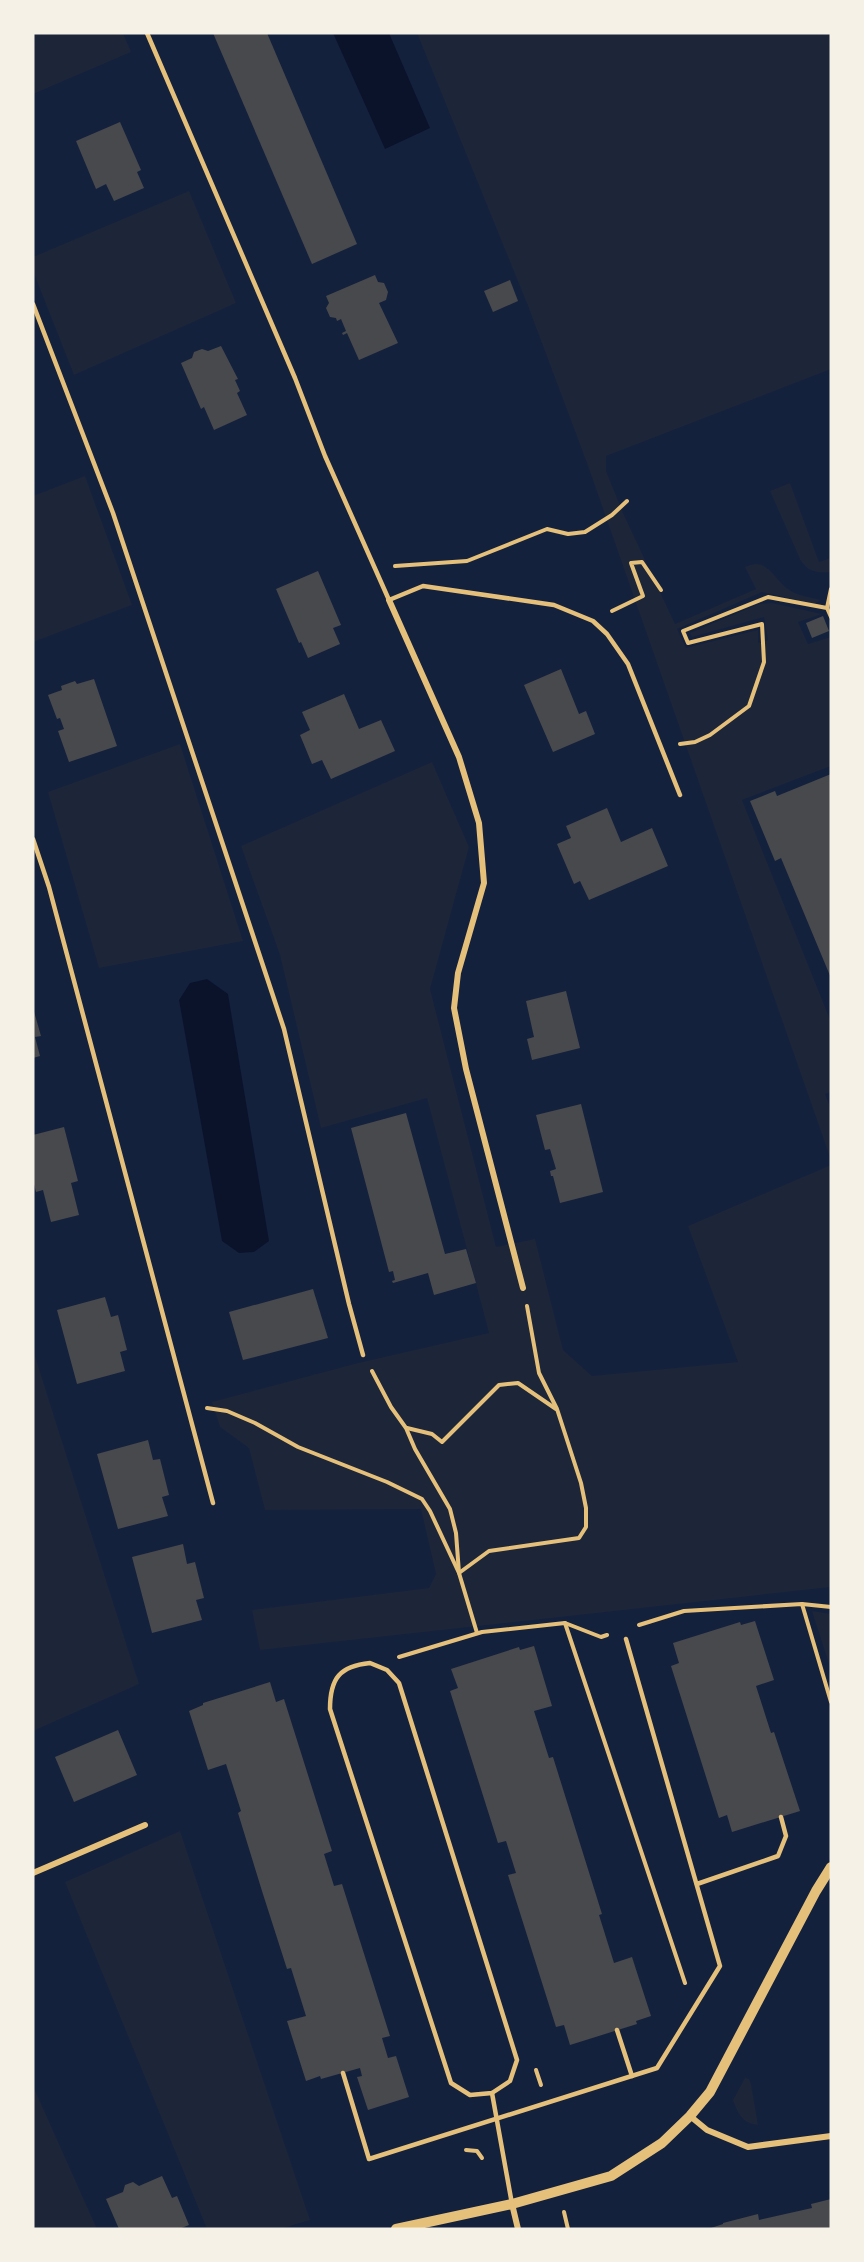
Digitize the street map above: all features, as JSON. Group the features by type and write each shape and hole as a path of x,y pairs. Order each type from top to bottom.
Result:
{"street":[{"path":"389,600 459,757 479,823 483,883 458,973 454,1008 466,1069 524,1288"},
{"path":"33,1873 145,1825"},
{"path":"396,2229 512,2204 611,2176 662,2143 690,2116 710,2092 816,1891 831,1867"},
{"path":"690,2116 707,2130 748,2147 831,2136"},
{"path":"512,2204 518,2229"}],"lane":[{"path":"147,33 295,378 325,456 389,600 423,586 554,605 593,621 607,634 628,664 680,795"},
{"path":"33,304 113,513 284,1029 363,1355"},
{"path":"33,839 49,887 213,1503"},
{"path":"343,2073 369,2159 657,2068 720,1966 626,1639"},
{"path":"370,1663 387,1670 399,1683 517,2060 510,2081 492,2093 470,2094 451,2083 330,1709 330,1691 338,1675 353,1665 370,1663"},
{"path":"697,1884 778,1856 786,1836 780,1817"},
{"path":"617,2030 632,2076"},
{"path":"492,2093 512,2204"}],"path":[{"path":"373,567 467,561 547,529 568,534 585,532 612,515 627,501"},
{"path":"593,621 643,596 630,562 642,562 661,590"},
{"path":"831,590 827,608 831,618"},
{"path":"661,747 695,742 710,735 750,706 764,662 762,624 688,643 683,631 768,597 827,608"},
{"path":"459,1573 489,1551 579,1538 586,1527 586,1508 581,1483 557,1409 539,1373 524,1288"},
{"path":"363,1355 450,1509 456,1533 459,1573"},
{"path":"406,1428 432,1434 442,1442 499,1385 518,1383 557,1409"},
{"path":"188,1410 206,1408 227,1411 255,1423 298,1447 387,1482 422,1500 430,1511 459,1573 477,1633"},
{"path":"634,1627 684,1611 802,1604 831,1607"},
{"path":"802,1604 831,1702"},
{"path":"565,1623 686,1985"},
{"path":"403,1664 398,1657 477,1633 565,1623 602,1637 613,1634"},
{"path":"534,2064 541,2086 552,2083"},
{"path":"456,2131 461,2149 477,2151 486,2164"},
{"path":"563,2210 568,2229"}],"shaded area":[{"path":"33,33 123,33 131,52 33,94"},
{"path":"333,33 389,33 430,128 385,149"},
{"path":"417,33 831,33 831,369 606,456 606,471 675,624 756,589 745,567 753,564 764,566 799,595 821,600 815,604 762,592 677,629 686,648 758,630 758,643 768,640 764,617 692,637 690,633 759,604 772,603 822,614 798,622 808,644 831,637 831,766 742,800 831,1022 831,1092 825,1094 831,1109 831,1160 587,463 528,306"},
{"path":"189,191 236,303 74,375 33,271 33,257"},
{"path":"85,476 132,605 33,642 33,496"},
{"path":"790,483 819,562 831,558 831,572 813,571 806,567 800,559 770,491"},
{"path":"180,744 243,941 99,968 48,792"},
{"path":"432,762 469,847 430,989 496,1247 535,1239 563,1350 592,1376 738,1362 688,1226 831,1165 831,1587 260,1650 252,1610 429,1588 436,1574 421,1509 265,1510 249,1448 220,1427 212,1402 358,1363 489,1333 427,1098 321,1128 280,955 241,846"},
{"path":"207,979 228,994 269,1241 254,1252 239,1253 222,1241 179,1000 190,983"},
{"path":"33,1350 139,1684 33,1731"},
{"path":"812,1611 831,1614 831,1670"},
{"path":"180,1831 310,2220 280,2229 207,2229 65,1882"},
{"path":"745,2078 749,2079 751,2084 758,2125 741,2117 733,2100"},
{"path":"33,2086 97,2229 33,2229"}],"building":[{"path":"213,33 267,33 357,244 312,264"},
{"path":"120,122 141,170 137,172 144,188 114,201 106,184 96,189 76,141"},
{"path":"375,275 378,282 384,283 388,292 386,300 379,303 398,343 359,360 347,333 343,335 342,333 346,331 341,319 337,321 336,318 330,317 326,308 329,303 326,296"},
{"path":"510,280 518,301 493,312 484,291"},
{"path":"221,346 238,379 235,380 240,391 237,393 247,415 214,430 204,407 201,409 181,363 192,358 194,352 202,349 208,351"},
{"path":"318,571 341,625 333,628 340,644 308,658 301,642 299,643 276,589"},
{"path":"823,616 829,631 812,638 806,623"},
{"path":"561,669 579,714 586,711 595,734 553,752 524,685"},
{"path":"94,679 117,746 69,762 58,731 64,729 60,718 57,719 48,695 62,690 61,686 75,681 77,684"},
{"path":"344,694 359,729 381,720 395,751 331,779 322,760 312,764 300,735 310,730 302,712"},
{"path":"831,774 831,978 781,858 775,861 750,801 775,791 777,796"},
{"path":"607,808 621,842 652,828 668,866 589,900 580,881 574,884 557,844 571,838 566,826"},
{"path":"566,991 580,1048 532,1060 527,1039 534,1037 526,1001"},
{"path":"33,1008 41,1036 35,1037 40,1056 33,1058"},
{"path":"581,1104 603,1192 560,1203 550,1171 556,1169 550,1149 545,1150 536,1115"},
{"path":"406,1113 445,1254 466,1249 476,1283 434,1295 428,1273 393,1283 392,1281 395,1280 393,1271 389,1272 351,1128"},
{"path":"64,1127 78,1181 71,1183 79,1215 51,1222 43,1190 36,1192 33,1180 33,1135"},
{"path":"313,1289 328,1338 243,1360 229,1312"},
{"path":"105,1297 111,1317 118,1315 127,1350 120,1352 125,1371 77,1384 57,1310"},
{"path":"148,1440 153,1460 160,1459 169,1495 162,1497 168,1516 118,1529 97,1454"},
{"path":"183,1544 187,1564 195,1562 204,1598 196,1600 202,1620 152,1633 132,1557"},
{"path":"755,1621 774,1680 756,1686 800,1811 732,1832 727,1815 719,1818 671,1666 679,1663 673,1643 740,1622 741,1625"},
{"path":"534,1646 552,1706 534,1711 549,1758 553,1757 602,1914 599,1915 614,1963 632,1957 651,2016 636,2021 637,2024 570,2045 564,2025 556,2027 508,1875 516,1873 506,1841 498,1843 450,1691 458,1688 451,1669 519,1647 520,1650"},
{"path":"270,1682 276,1702 284,1699 332,1851 324,1854 334,1886 342,1884 390,2036 382,2038 388,2058 396,2056 409,2097 368,2110 357,2077 362,2076 360,2068 306,2081 287,2021 306,2016 291,1968 287,1969 262,1891 238,1813 241,1811 226,1764 208,1770 189,1711 203,1703"},
{"path":"118,1730 137,1775 74,1802 55,1757"},
{"path":"162,2176 172,2198 177,2196 189,2225 179,2229 119,2229 106,2199 123,2192 125,2185 133,2182 139,2186"},
{"path":"831,2199 831,2229 708,2229 758,2214 759,2220 812,2208 811,2204"}]}
